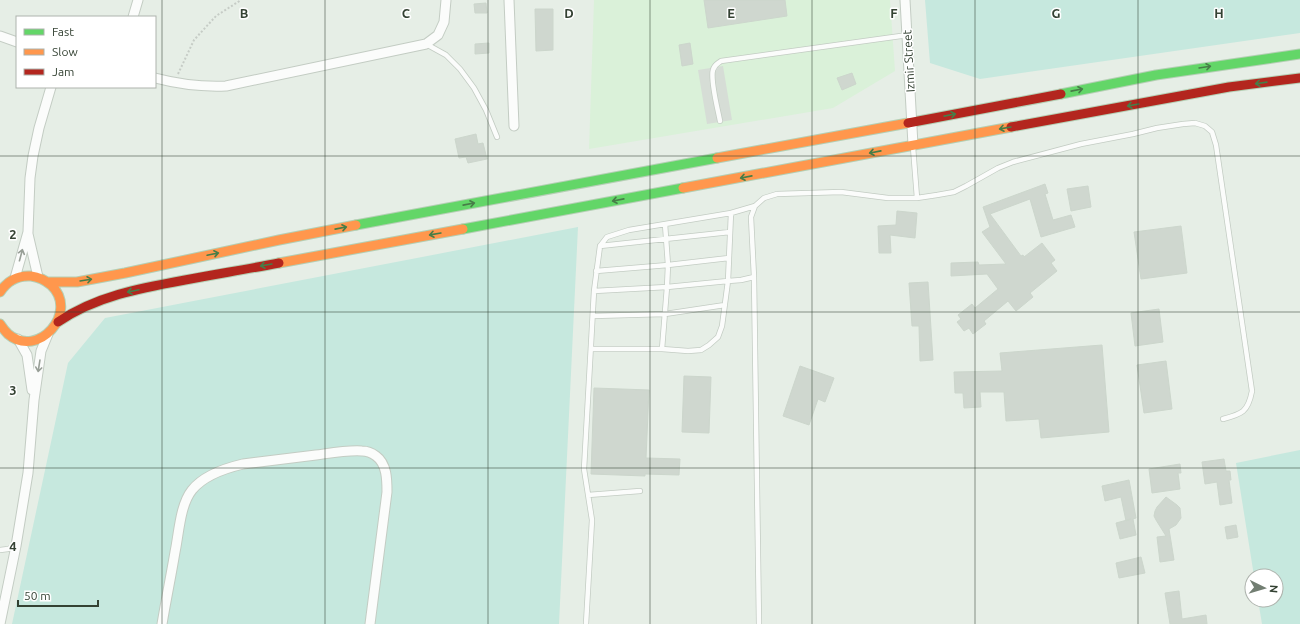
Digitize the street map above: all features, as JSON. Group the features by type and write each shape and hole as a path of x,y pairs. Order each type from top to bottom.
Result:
{"main road":[{"path":"47,282 77,282 150,269 294,237 1156,75 1300,54"},
{"path":"0,324 4,334 18,339 33,341 48,334 67,314 89,303 125,292 1229,87 1300,78"},
{"path":"0,292 15,278 22,276 38,277 47,282 55,290 60,300 61,311 58,322"}],"street":[{"path":"133,16 138,0"},
{"path":"156,78 174,82 226,86 426,44 438,35 444,22 446,0"},
{"path":"509,0 514,126"},
{"name":"Izmir Street","path":"905,0 913,145"},
{"path":"0,36 16,42"},
{"path":"15,278 28,232 30,178 33,156 39,128 51,88"},
{"path":"28,232 38,277"},
{"path":"0,624 16,546 28,473 34,400 41,351 48,334"},
{"path":"18,339 27,355 34,400"},
{"path":"162,624 182,515 188,497 193,489 217,472 243,464 362,451 372,453 377,456 382,462 386,471 387,479 387,492 370,624"}],"lane":[{"path":"720,121 712,79 712,71 715,65 721,61 908,34"},
{"path":"426,44 446,55 460,69 474,88 486,110 497,137"},
{"path":"586,624 592,520 584,469 596,270 600,246 607,237 629,230 731,213 755,206 764,198 777,194 841,192 888,198 917,198 954,192 998,168 1013,162 1080,144 1170,126 1195,123 1205,126 1212,132 1216,144 1252,391 1250,400 1245,410 1238,415 1223,419"},
{"path":"913,145 917,198"},
{"path":"755,206 751,217 754,277 759,624"},
{"path":"591,349 662,349 688,351 701,350 709,346 718,337 722,326 728,281 731,213"},
{"path":"662,349 668,265 665,224"},
{"path":"600,246 730,232"},
{"path":"596,270 668,265 729,258"},
{"path":"594,291 667,287 741,280 754,277"},
{"path":"593,316 665,314 725,305"},
{"path":"588,495 640,491"},
{"path":"0,550 16,546"}],"path":[{"path":"174,82 194,40 216,16 241,0"}],"shaded area":[{"path":"594,0 890,0 895,71 833,108 589,149"},
{"path":"925,0 1300,0 1300,33 980,79 930,63"},
{"path":"723,66 732,120 707,124 698,70"},
{"path":"578,227 559,624 12,624 68,363 105,318"},
{"path":"1300,450 1300,624 1262,624 1259,608 1284,608 1284,568 1253,568 1236,463"}],"building":[{"path":"704,0 785,0 787,16 708,28"},
{"path":"486,3 487,13 475,13 474,4"},
{"path":"535,9 553,9 553,50 536,51"},
{"path":"489,43 489,53 475,54 475,44"},
{"path":"690,43 693,64 682,66 679,45"},
{"path":"852,73 856,84 842,90 837,78"},
{"path":"476,134 478,144 483,143 487,159 468,163 466,157 459,158 455,139"},
{"path":"1045,184 1048,193 1045,194 1053,220 1071,215 1075,227 1041,237 1030,199 990,214 1021,256 1023,255 1024,257 1042,243 1055,260 1051,263 1057,271 1030,293 1033,297 1016,311 1008,301 984,321 986,324 973,334 969,328 964,331 957,322 961,319 958,315 972,304 975,308 998,289 987,274 951,276 951,263 978,262 979,265 1006,264 982,232 990,227 983,207"},
{"path":"1088,186 1091,207 1071,211 1067,189"},
{"path":"897,211 917,213 915,238 890,235 891,253 879,253 878,226 896,225"},
{"path":"1181,226 1187,273 1141,279 1134,232"},
{"path":"928,282 933,360 920,361 919,326 912,326 909,283"},
{"path":"1159,309 1163,342 1135,346 1131,313"},
{"path":"1102,345 1109,432 1041,438 1039,419 1006,421 1004,392 980,392 981,407 964,408 963,393 955,393 954,372 1002,371 1000,353"},
{"path":"1166,361 1172,409 1144,413 1137,365"},
{"path":"800,366 834,378 825,402 818,399 809,425 783,416"},
{"path":"684,376 711,377 709,433 682,432"},
{"path":"594,388 649,390 646,458 680,459 679,475 645,474 645,476 591,474"},
{"path":"1224,459 1226,471 1230,471 1231,480 1229,480 1232,503 1220,505 1217,482 1205,484 1202,462"},
{"path":"1180,464 1181,473 1178,473 1180,489 1152,493 1149,469"},
{"path":"1129,480 1136,518 1133,519 1136,535 1120,539 1116,523 1126,520 1121,497 1105,501 1102,486"},
{"path":"1166,497 1180,508 1181,518 1176,525 1169,529 1174,560 1160,562 1157,537 1166,536 1154,516 1157,507"},
{"path":"1236,525 1238,537 1227,539 1225,527"},
{"path":"1141,557 1145,573 1119,578 1116,563"},
{"path":"1179,591 1182,619 1206,615 1207,624 1170,624 1165,593"}],"traffic: fast":[{"path":"1061,94 1156,75 1300,54"},
{"path":"356,225 717,158"},
{"path":"463,229 683,188"}],"traffic: slow":[{"path":"717,158 908,123"},
{"path":"683,188 1011,127"},
{"path":"47,282 77,282 356,225"},
{"path":"279,263 463,229"},
{"path":"0,292 9,282 17,278 26,276 37,277 51,285 59,296 61,308 58,319 52,329 42,337 31,341 20,340 8,334 0,324"}],"traffic: jam":[{"path":"1011,127 1229,87 1300,78"},
{"path":"908,123 1061,94"},
{"path":"58,322 103,299 119,294 168,283 279,263"}]}
